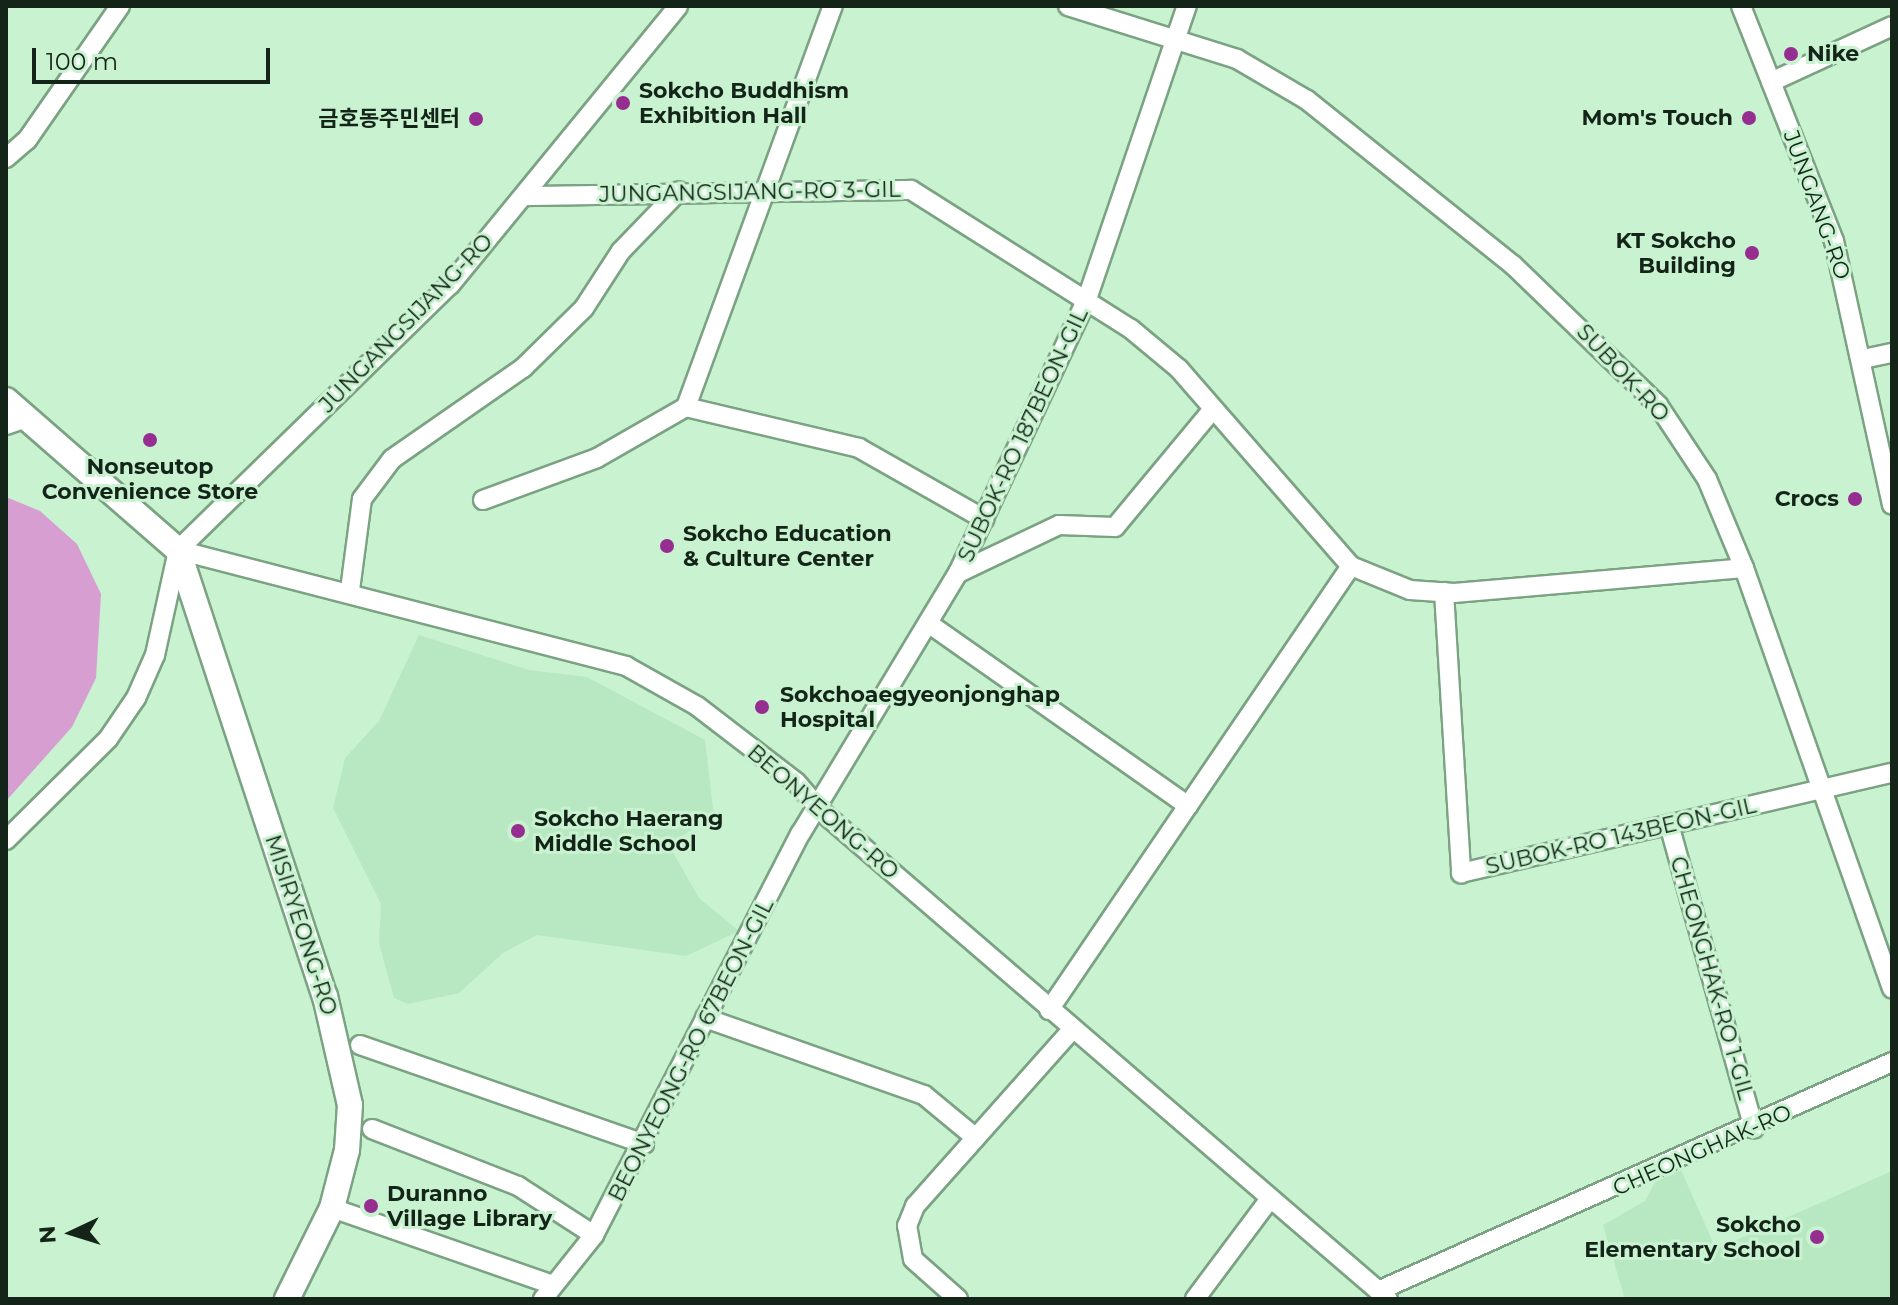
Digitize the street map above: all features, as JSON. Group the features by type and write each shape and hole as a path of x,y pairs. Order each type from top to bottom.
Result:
{"main road":[{"name":"BEONYEONG-RO","path":"6,400 16,422 178,550"},
{"name":"MISIRYEONG-RO","path":"178,550 343,1063 347,1150 332,1208 287,1299"}],"street":[{"path":"6,158 27,140 120,6"},
{"name":"JUNGANGSIJANG-RO","path":"178,550 406,330 527,196 678,6"},
{"path":"483,500 597,458 686,407 764,193 792,134 833,6"},
{"name":"SUBOK-RO","path":"1068,6 1176,36 1237,59 1307,100 1600,343 1658,405 1707,479 1744,568 1892,989"},
{"name":"SUBOK-RO 187BEON-GIL","path":"821,811 958,573 1087,299 1187,6"},
{"name":"JUNGANG-RO","path":"1741,6 1834,241 1863,359 1892,505"},
{"path":"1771,82 1892,26"},
{"name":"JUNGANGSIJANG-RO 3-GIL","path":"527,196 679,191 911,190 1087,299 1179,369 1212,410"},
{"path":"350,590 362,499 392,459 523,368 584,308 621,251 679,191"},
{"path":"1863,359 1892,353"},
{"path":"686,407 859,448 984,519"},
{"path":"958,573 1059,525 1115,527 1212,410 1351,566 1410,590 1444,592 1744,568"},
{"path":"6,840 108,739 136,698 155,655 178,550"},
{"name":"BEONYEONG-RO","path":"178,550 350,590 626,666 697,706 796,782 821,811 1269,1200 1383,1295"},
{"path":"1049,1010 1351,566"},
{"name":"SUBOK-RO 143BEON-GIL","path":"1444,592 1461,873 1670,828 1892,773"},
{"path":"928,623 1188,806"},
{"name":"BEONYEONG-RO 67BEON-GIL","path":"332,1208 548,1292 594,1235 644,1144 801,833 821,811"},
{"name":"CHEONGHAK-RO 1-GIL","path":"1670,828 1754,1128"},
{"path":"705,1018 924,1095 976,1138"},
{"path":"958,1299 913,1259 907,1226 976,1138 1072,1030"},
{"path":"360,1045 644,1144"},
{"name":"CHEONGHAK-RO","path":"1383,1295 1754,1128 1892,1062"},
{"path":"372,1129 518,1186 594,1235"},
{"path":"1195,1299 1269,1200"}],"shaded area":[{"path":"6,497 40,511 77,544 101,594 96,678 72,727 6,801"},
{"name":"Sokcho Haerang Middle School","path":"419,635 529,670 587,677 705,740 714,817 668,844 699,898 739,931 686,956 537,935 503,953 459,993 408,1004 394,998 379,943 381,904 333,808 345,758 379,721"},
{"name":"Sokcho Elementary School","path":"1681,1170 1716,1249 1892,1171 1892,1299 1625,1299 1603,1225 1645,1201 1656,1180"}],"place":[{"name":"Nike","path":"1791,54"},
{"name":"Sokcho Buddhism Exhibition Hall","path":"623,103"},
{"name":"Mom's Touch","path":"1749,118"},
{"name":"금호동주민센터","path":"476,119"},
{"name":"KT Sokcho Building","path":"1752,253"},
{"name":"Nonseutop Convenience Store","path":"150,440"},
{"name":"Crocs","path":"1855,499"},
{"name":"Sokcho Education & Culture Center","path":"667,546"},
{"name":"Sokchoaegyeonjonghap Hospital","path":"762,707"},
{"name":"Sokcho Haerang Middle School","path":"518,831"},
{"name":"Duranno Village Library","path":"371,1206"},
{"name":"Sokcho Elementary School","path":"1817,1237"}]}
